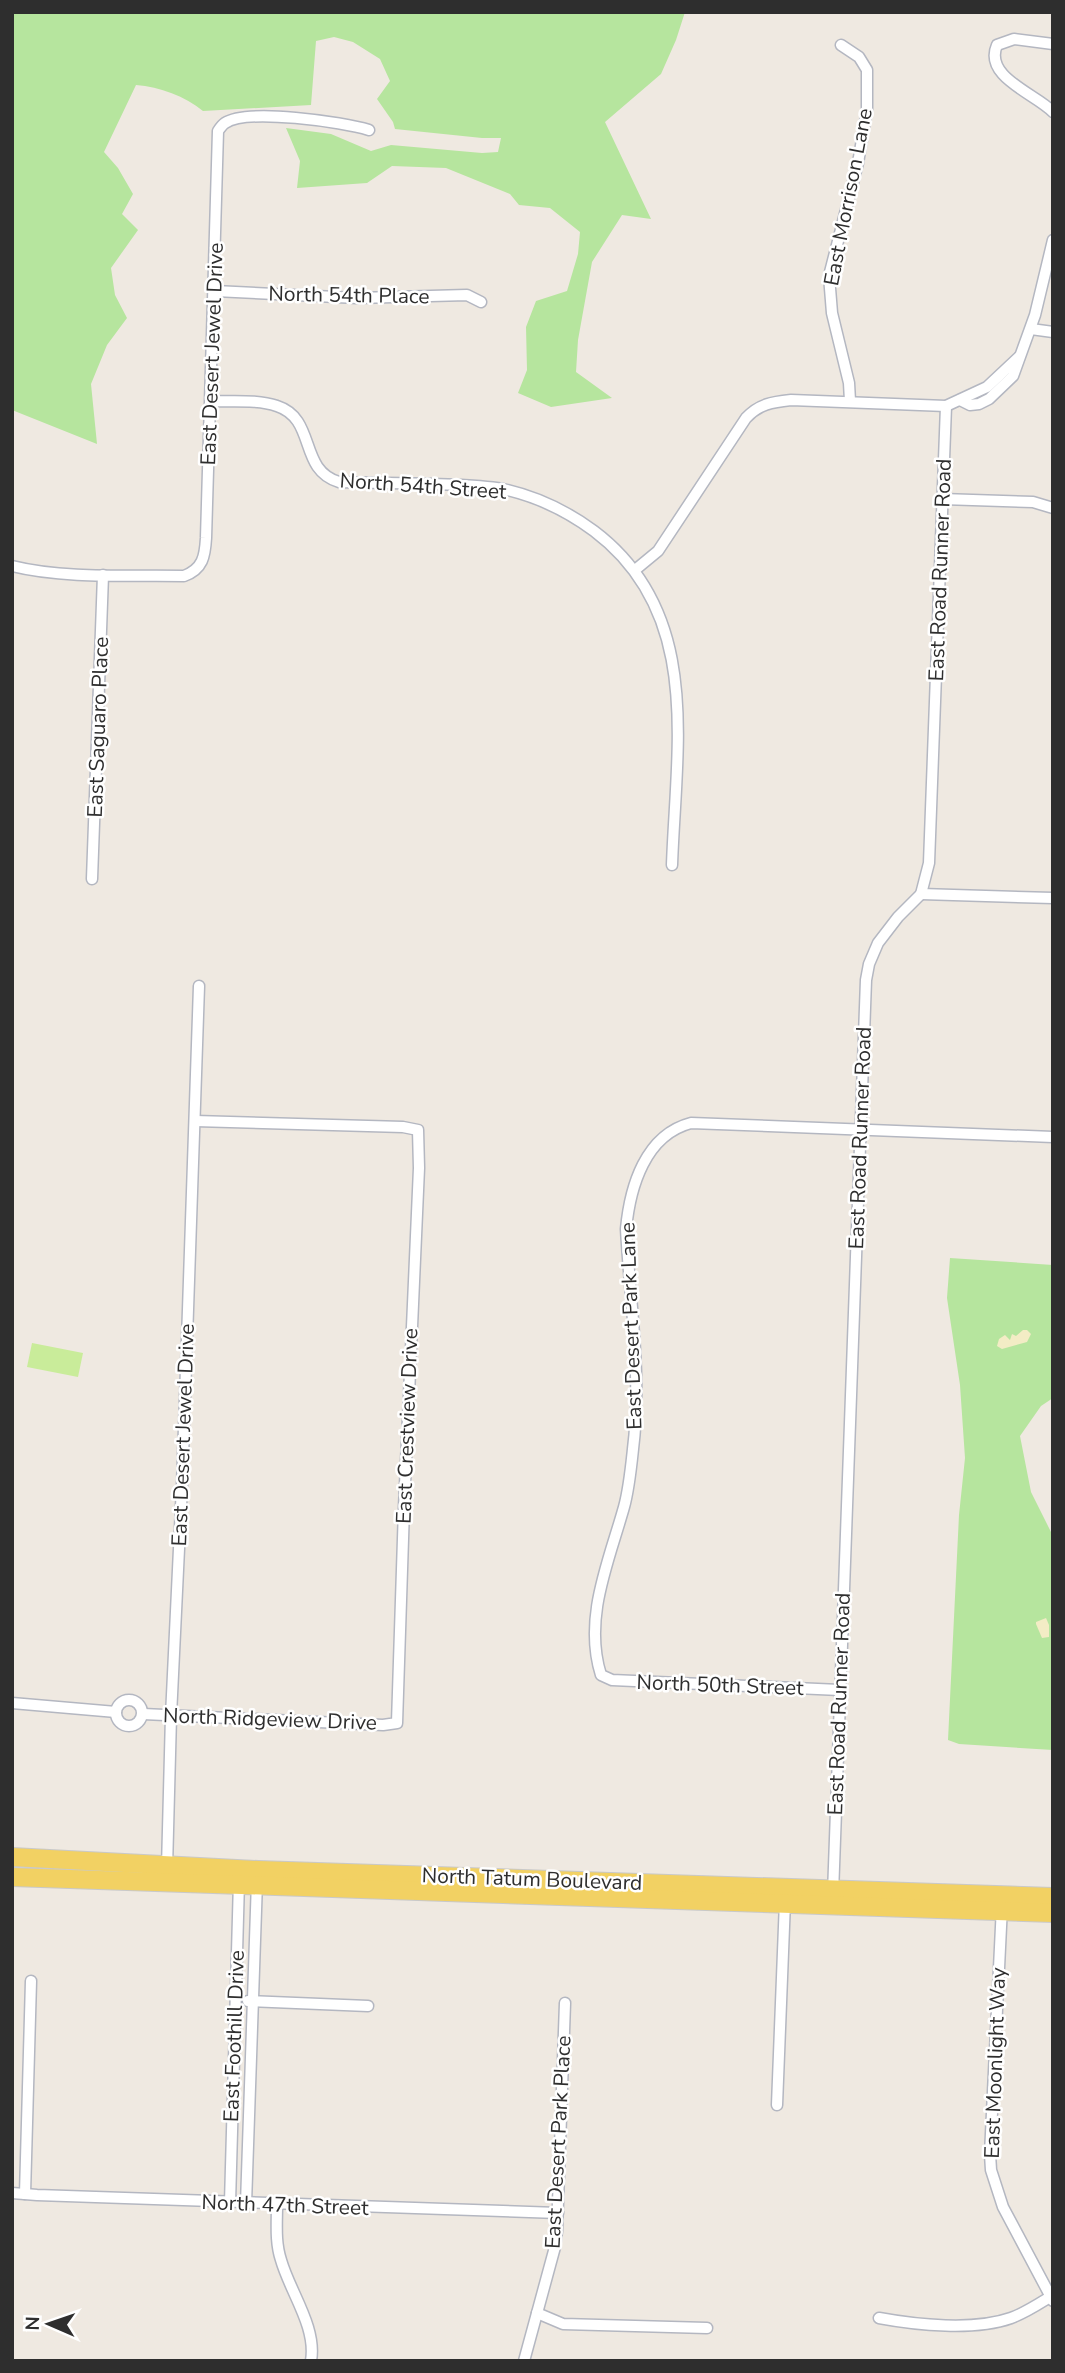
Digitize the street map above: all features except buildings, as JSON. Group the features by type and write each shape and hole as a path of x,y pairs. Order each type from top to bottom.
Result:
{"main road":[{"name":"North Tatum Boulevard","path":"12,1857 167,1865 258,1878 1003,1903 1053,1897"},
{"name":"North Tatum Boulevard","path":"12,1877 167,1884 239,1877"},
{"name":"North Tatum Boulevard","path":"1003,1903 1053,1913"}],"street":[{"path":"1053,44 1014,39 997,45 994,53 995,63 1011,82 1053,112"},
{"name":"East Morrison Lane","path":"841,45 859,57 867,70 860,153 830,276 829,290 849,383 850,401"},
{"name":"East Desert Jewel Drive","path":"103,575 184,576 194,572 205,559 212,401 218,131 225,122 256,117 308,119 351,124 369,130"},
{"path":"672,865 677,714 674,661 665,629 635,570 658,551 746,418 766,403 791,400 946,406 960,400 970,405 989,399 1013,376 1018,366 1031,328 1053,240"},
{"name":"North 54th Place","path":"215,291 357,298 467,295 481,302"},
{"path":"1031,328 1053,332"},
{"name":"North 54th Street","path":"212,401 278,406 297,418 316,468 327,478 339,482 479,486 526,495 585,525 608,542 635,570"},
{"name":"East Road Runner Road","path":"833,1897 866,980 873,953 886,932 921,894 929,863 946,406"},
{"path":"943,499 1033,502 1053,508"},
{"path":"12,566 31,571 103,575"},
{"name":"East Saguaro Place","path":"92,879 103,575"},
{"path":"921,894 1053,898"},
{"name":"East Desert Jewel Drive","path":"167,1884 199,986"},
{"name":"East Crestview Drive","path":"195,1121 403,1127 418,1130 419,1168 397,1723"},
{"name":"East Desert Park Lane","path":"601,1675 597,1661 596,1636 601,1582 625,1504 636,1418 626,1229 634,1186 654,1146 666,1133 691,1123 860,1129"},
{"path":"860,1129 1053,1137"},
{"name":"North 50th Street","path":"601,1675 612,1681 840,1690"},
{"name":"North Ridgeview Drive","path":"116,1712 122,1702 130,1700 138,1703 143,1714"},
{"name":"North Ridgeview Drive","path":"12,1703 116,1712"},
{"name":"North Ridgeview Drive","path":"116,1712 122,1724 131,1726 139,1722 143,1714"},
{"name":"North Ridgeview Drive","path":"143,1714 285,1722 383,1725 397,1723"},
{"name":"East Foothill Drive","path":"230,2203 239,1877"},
{"name":"East Foothill Drive","path":"246,2204 258,1878"},
{"path":"777,2105 785,1896"},
{"name":"East Moonlight Way","path":"1003,1903 991,2170 1003,2207 1051,2299"},
{"path":"25,2194 31,1980"},
{"path":"235,2001 368,2006"},
{"name":"East Desert Park Place","path":"524,2361 555,2247 565,2003"},
{"name":"North 47th Street","path":"12,2193 246,2204 558,2213"},
{"path":"277,2205 278,2251 309,2332 313,2351 311,2361"},
{"path":"879,2319 929,2324 971,2325 997,2322 1012,2318 1051,2299"},
{"path":"537,2313 563,2324 707,2328"}],"green space":[{"path":"12,12 685,12 661,74 605,122 651,219 622,215 592,262 578,340 576,372 612,398 551,407 518,393 527,370 526,327 536,301 567,291 578,254 580,232 550,208 519,205 510,194 446,168 392,166 367,183 297,188 300,161 286,128 331,134 371,151 391,145 498,152 501,138 395,129 377,99 390,81 380,59 353,42 334,37 316,41 311,105 203,111 172,93 136,85 104,152 118,168 133,194 122,214 138,230 111,268 115,295 127,318 107,345 91,384 97,444 12,410"},
{"path":"950,1258 1053,1265 1053,1398 1041,1406 1020,1436 1031,1492 1053,1536 1053,1750 959,1744 948,1740 959,1515 965,1458 960,1385 947,1298"},
{"path":"32,1343 83,1353 78,1377 27,1367"}],"sand":[{"path":"1023,1330 1031,1334 1027,1342 1002,1349 997,1346 999,1339 1005,1335 1010,1340 1012,1334 1016,1336"},
{"path":"1046,1618 1049,1637 1042,1638 1036,1622"}]}
